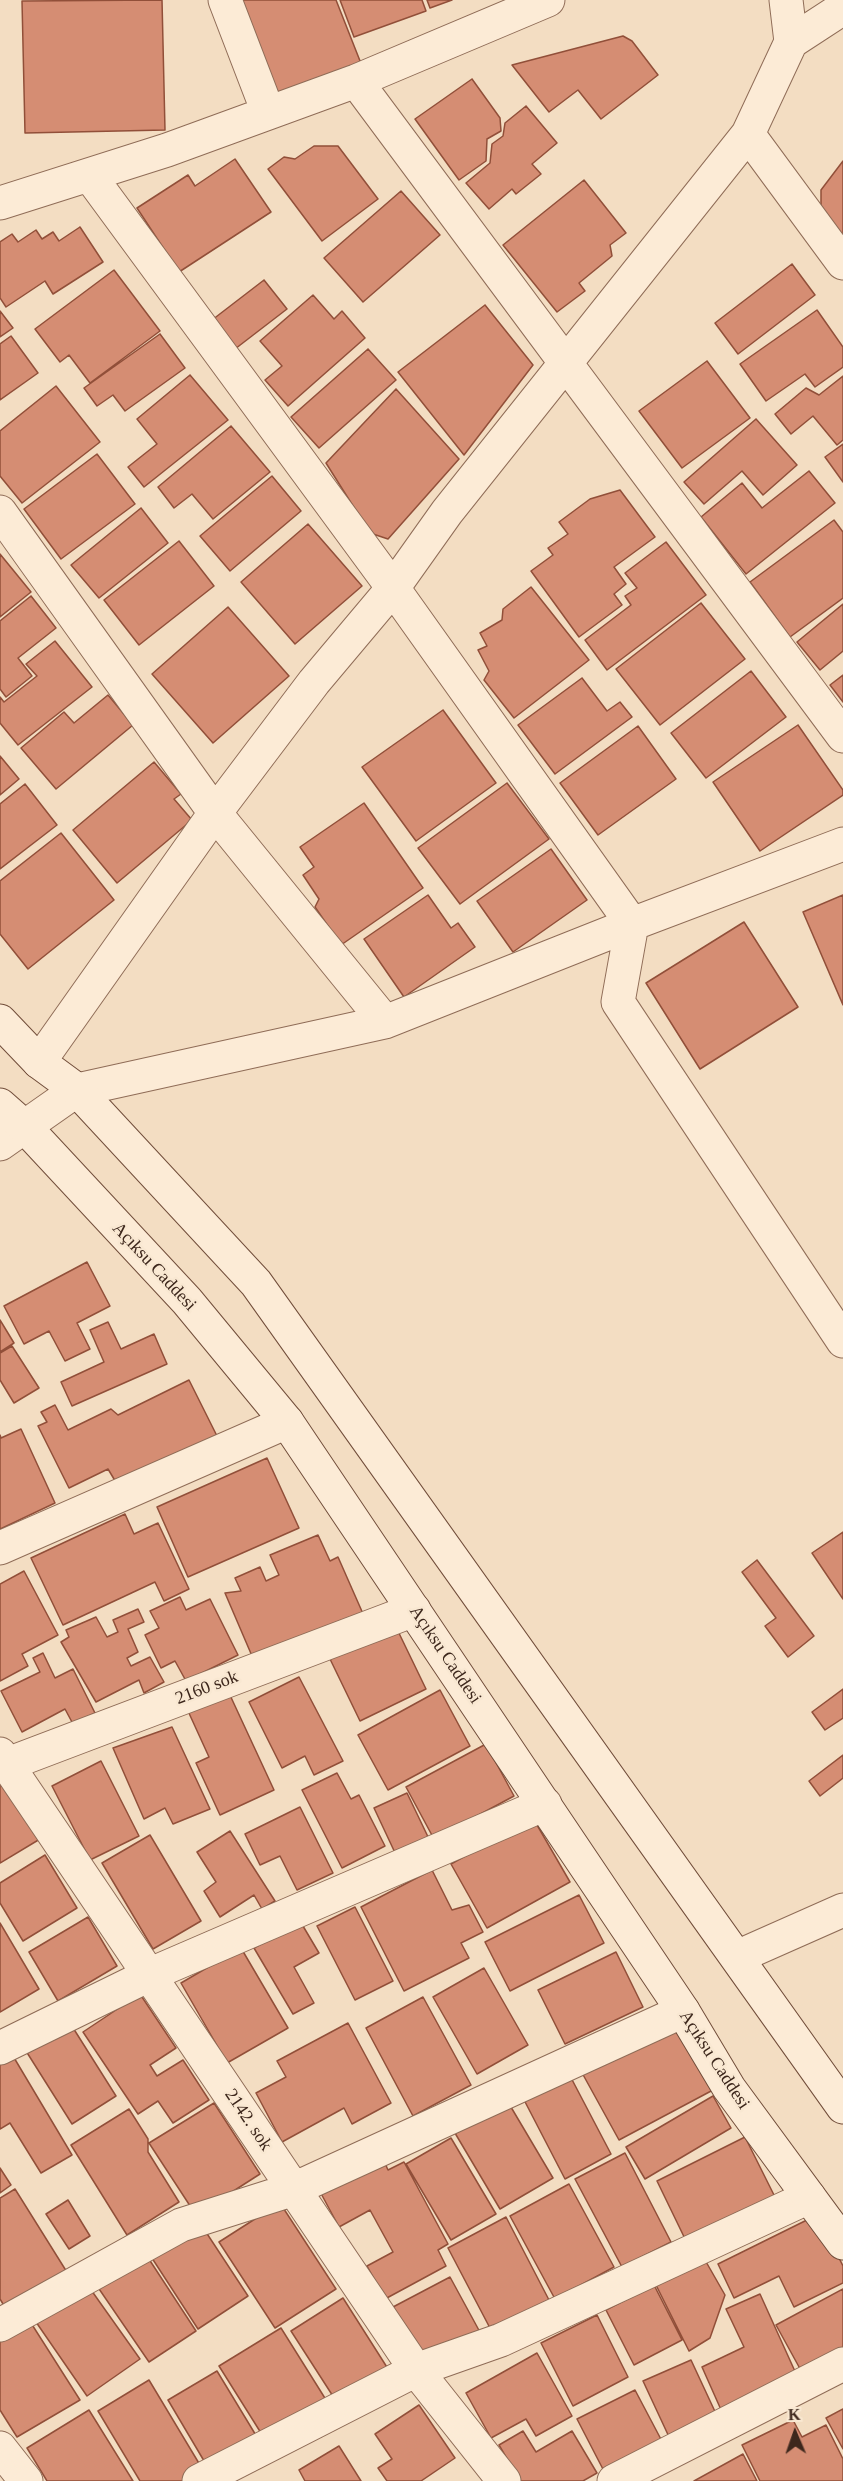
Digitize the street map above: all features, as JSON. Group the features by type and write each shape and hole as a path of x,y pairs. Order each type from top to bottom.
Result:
{"street":[{"path":"225,0 268,112"},
{"path":"0,203 90,176 356,81 548,0"},
{"path":"786,0 791,42"},
{"path":"39,1062 215,813 314,682 393,588 447,512 748,134 791,42 843,8"},
{"path":"356,81 843,736"},
{"path":"748,134 843,263"},
{"path":"90,176 393,588 632,924 618,1002 843,1341"},
{"path":"0,512 215,813 385,1022"},
{"path":"13,1136 77,1090 385,1022 632,924 843,844"},
{"path":"0,1021 39,1062 77,1090 256,1283 843,2107"},
{"name":"Açıksu Caddesi","path":"0,1105 13,1136 187,1301 287,1422 340,1505 414,1610 683,2011 729,2088 843,2243"},
{"path":"0,1548 287,1422"},
{"name":"2160 sok","path":"2,1761 414,1610"},
{"name":"2142. sok","path":"2,1761 151,1974 416,2370 504,2481"},
{"path":"0,2048 151,1974 545,1804"},
{"path":"737,1958 843,1910"},
{"path":"0,2325 181,2225 294,2189 683,2011"},
{"path":"199,2481 416,2370 501,2340 809,2197"},
{"path":"614,2481 843,2364"},
{"path":"0,2448 26,2481"}],"building":[{"path":"162,0 165,130 25,133 22,1"},
{"path":"241,0 336,0 362,66 280,99"},
{"path":"340,0 422,0 426,11 354,37"},
{"path":"427,0 452,0 430,8"},
{"path":"623,36 632,41 658,75 601,119 578,90 549,112 512,65"},
{"path":"472,79 500,118 501,131 487,139 486,161 459,180 415,119"},
{"path":"526,106 557,143 532,164 541,174 516,194 512,189 489,209 466,183 490,163 492,144 503,136 505,123"},
{"path":"314,146 338,146 378,199 322,241 268,169 284,157 295,159"},
{"path":"235,159 271,212 179,272 137,208 188,175 195,186"},
{"path":"843,161 843,240 821,217 821,190"},
{"path":"584,180 626,233 610,245 612,256 579,283 585,291 557,312 503,245"},
{"path":"401,191 440,235 363,302 324,258"},
{"path":"80,227 103,262 53,294 45,281 6,307 0,298 0,242 12,234 18,242 36,230 42,239 53,232 59,241"},
{"path":"792,264 815,295 738,354 715,323"},
{"path":"114,270 160,331 90,383 69,355 60,362 35,329"},
{"path":"264,280 287,309 235,349 212,320"},
{"path":"313,295 334,319 342,311 365,338 288,406 265,380 282,366 260,341"},
{"path":"485,305 533,365 464,455 398,372"},
{"path":"817,310 843,347 843,367 815,387 805,374 766,401 740,364"},
{"path":"0,311 13,328 0,337"},
{"path":"160,334 185,368 125,411 113,395 97,406 84,388"},
{"path":"11,336 38,373 0,400 0,344"},
{"path":"368,349 396,380 319,448 291,417"},
{"path":"707,361 750,418 682,468 639,411"},
{"path":"190,375 228,420 144,487 128,467 157,444 137,419"},
{"path":"843,376 843,440 837,445 813,416 791,434 775,414 806,388 819,395"},
{"path":"56,386 100,442 22,503 0,476 0,431"},
{"path":"396,389 459,459 388,539 370,533 326,463"},
{"path":"756,419 797,465 763,495 742,471 704,504 684,482"},
{"path":"231,426 270,472 213,519 192,494 174,508 158,487"},
{"path":"843,444 843,482 825,457"},
{"path":"97,454 135,504 61,559 24,509"},
{"path":"809,471 835,503 746,574 701,517 742,483 762,508"},
{"path":"272,476 301,511 230,571 200,536"},
{"path":"620,490 655,537 614,567 626,584 614,594 622,605 579,637 531,571 553,555 548,548 568,534 559,522 590,499"},
{"path":"141,508 168,543 99,598 71,565"},
{"path":"834,520 843,532 843,598 790,637 750,582"},
{"path":"308,524 362,586 295,644 241,582"},
{"path":"179,541 214,586 139,645 104,600"},
{"path":"666,542 706,595 607,670 585,640 631,605 625,596 637,588 625,573"},
{"path":"0,554 31,592 0,617"},
{"path":"531,587 589,660 514,718 484,680 489,671 478,650 487,646 480,633 502,620 503,609"},
{"path":"31,596 56,628 18,658 32,676 6,697 0,689 0,621"},
{"path":"701,603 745,659 660,725 616,669"},
{"path":"843,604 843,651 820,670 797,642"},
{"path":"228,607 289,676 213,743 152,674"},
{"path":"55,641 92,687 18,745 0,723 0,697 4,702 37,676 26,664"},
{"path":"751,671 786,717 706,778 671,733"},
{"path":"843,675 843,702 830,685"},
{"path":"582,678 607,711 620,702 632,717 555,774 518,725"},
{"path":"108,695 133,725 56,789 21,748 64,712 74,723"},
{"path":"443,710 496,783 416,841 362,767"},
{"path":"798,725 843,790 843,795 760,851 713,782"},
{"path":"638,726 676,779 598,835 560,783"},
{"path":"0,756 19,779 0,795"},
{"path":"154,762 181,794 174,799 192,820 117,883 73,830"},
{"path":"507,783 549,839 460,904 418,848"},
{"path":"25,784 57,825 0,869 0,804"},
{"path":"364,803 423,888 341,945 315,907 319,899 303,875 314,867 300,847"},
{"path":"61,833 114,900 28,969 0,934 0,881"},
{"path":"551,849 587,900 513,952 477,901"},
{"path":"428,895 451,928 458,923 475,947 404,997 364,939"},
{"path":"843,895 843,1005 803,912"},
{"path":"744,922 798,1007 700,1069 646,983"},
{"path":"87,1262 110,1306 77,1323 90,1349 65,1361 49,1331 24,1344 4,1306"},
{"path":"0,1320 14,1343 0,1352"},
{"path":"108,1322 121,1349 154,1334 167,1364 72,1406 61,1382 104,1362 90,1330"},
{"path":"12,1346 39,1388 14,1403 0,1380 0,1353"},
{"path":"189,1380 218,1438 117,1484 108,1469 69,1488 38,1426 47,1422 41,1412 55,1405 68,1430 111,1409 118,1415"},
{"path":"21,1429 55,1503 0,1529 0,1435 1,1438"},
{"path":"267,1458 299,1528 188,1577 157,1507"},
{"path":"125,1514 134,1534 158,1523 189,1589 164,1601 155,1582 63,1625 31,1558"},
{"path":"843,1532 843,1599 812,1553"},
{"path":"318,1535 330,1561 338,1557 364,1616 255,1663 225,1593 241,1591 235,1578 260,1567 266,1581 279,1575 270,1555"},
{"path":"757,1560 814,1636 788,1657 765,1626 776,1618 742,1572"},
{"path":"24,1571 58,1635 22,1654 28,1666 0,1681 0,1584"},
{"path":"180,1597 186,1610 210,1599 238,1655 186,1681 175,1661 161,1668 145,1635 159,1628 150,1611"},
{"path":"138,1609 144,1622 128,1629 138,1652 127,1658 131,1666 150,1657 164,1682 144,1693 139,1680 96,1702 61,1642 69,1637 66,1630 96,1617 107,1637 118,1632 113,1620"},
{"path":"396,1627 426,1689 360,1721 330,1659"},
{"path":"43,1653 55,1678 73,1669 95,1713 73,1724 65,1709 22,1732 1,1691 40,1672 33,1658"},
{"path":"299,1677 343,1761 314,1775 305,1756 282,1768 249,1702"},
{"path":"843,1689 843,1718 825,1730 812,1712"},
{"path":"440,1690 470,1746 388,1790 358,1735"},
{"path":"229,1693 274,1790 220,1815 196,1763 209,1757 188,1711"},
{"path":"172,1727 210,1809 173,1824 165,1808 144,1819 113,1748"},
{"path":"486,1744 514,1796 434,1839 406,1787"},
{"path":"843,1755 843,1778 820,1796 809,1781"},
{"path":"101,1761 139,1836 90,1860 52,1786"},
{"path":"337,1773 351,1799 359,1795 385,1846 342,1868 302,1790"},
{"path":"0,1782 40,1839 0,1863"},
{"path":"407,1793 430,1841 397,1857 374,1808"},
{"path":"300,1807 333,1873 297,1890 280,1856 260,1865 245,1834"},
{"path":"533,1818 570,1882 487,1928 451,1864"},
{"path":"230,1831 275,1901 262,1909 254,1895 220,1917 204,1891 216,1882 197,1852"},
{"path":"150,1835 201,1921 153,1949 102,1863"},
{"path":"45,1855 77,1908 23,1941 0,1903 0,1883"},
{"path":"432,1870 452,1910 469,1905 483,1932 461,1943 469,1958 404,1991 361,1907"},
{"path":"579,1895 604,1943 510,1991 485,1942"},
{"path":"355,1907 393,1981 355,2000 317,1926"},
{"path":"88,1917 117,1966 58,2001 29,1952"},
{"path":"300,1921 319,1953 294,1967 314,2003 293,2014 254,1948"},
{"path":"0,1923 39,1989 0,2012"},
{"path":"241,1948 288,2028 227,2063 181,1983"},
{"path":"616,1952 643,2007 565,2044 538,1990"},
{"path":"484,1968 528,2045 477,2074 433,1997"},
{"path":"140,1994 176,2048 150,2065 157,2076 183,2060 209,2100 173,2123 158,2101 138,2114 83,2032"},
{"path":"423,1997 471,2085 413,2116 366,2028"},
{"path":"675,2020 713,2090 619,2140 581,2071"},
{"path":"70,2023 116,2096 72,2124 26,2051"},
{"path":"348,2023 391,2103 352,2124 344,2108 282,2142 256,2093 286,2077 277,2061"},
{"path":"13,2056 72,2155 41,2173 10,2123 0,2129 0,2064"},
{"path":"568,2072 611,2154 565,2179 522,2096"},
{"path":"713,2096 731,2128 645,2179 626,2147"},
{"path":"505,2097 553,2178 500,2209 452,2128"},
{"path":"214,2103 260,2174 196,2215 149,2143"},
{"path":"129,2109 148,2139 148,2152 179,2202 127,2235 71,2145"},
{"path":"745,2137 777,2201 688,2245 657,2181"},
{"path":"451,2138 496,2214 451,2240 406,2164"},
{"path":"380,2152 388,2170 404,2162 448,2244 438,2250 446,2266 385,2299 367,2266 393,2252 370,2210 339,2227 317,2186"},
{"path":"625,2153 671,2242 622,2267 575,2179"},
{"path":"0,2168 11,2185 0,2193"},
{"path":"569,2184 614,2267 555,2299 510,2216"},
{"path":"15,2189 70,2277 9,2314 0,2299 0,2198"},
{"path":"68,2200 90,2236 69,2249 46,2214"},
{"path":"280,2203 336,2289 275,2328 219,2242"},
{"path":"817,2215 843,2266 843,2283 794,2307 779,2276 734,2298 718,2264"},
{"path":"506,2217 549,2300 491,2330 448,2248"},
{"path":"200,2223 248,2296 198,2329 150,2255"},
{"path":"143,2250 196,2331 149,2362 95,2283"},
{"path":"705,2260 725,2295 710,2338 689,2351 656,2285"},
{"path":"450,2277 481,2334 423,2365 393,2307"},
{"path":"654,2285 682,2340 634,2365 606,2310"},
{"path":"89,2287 140,2359 87,2396 36,2322"},
{"path":"843,2289 843,2355 804,2376 776,2325"},
{"path":"760,2294 798,2378 722,2412 702,2367 744,2347 726,2309"},
{"path":"343,2298 390,2372 338,2404 291,2331"},
{"path":"597,2315 628,2377 573,2406 541,2343"},
{"path":"31,2323 80,2400 17,2437 0,2410 0,2341"},
{"path":"281,2328 328,2403 266,2441 219,2366"},
{"path":"537,2353 572,2416 536,2436 526,2419 491,2438 466,2393"},
{"path":"691,2360 718,2418 670,2439 643,2381"},
{"path":"217,2371 260,2442 210,2471 168,2400"},
{"path":"149,2380 203,2470 184,2481 140,2481 98,2411"},
{"path":"635,2390 664,2445 606,2475 577,2419"},
{"path":"419,2405 455,2458 421,2481 387,2481 378,2468 392,2459 375,2434"},
{"path":"843,2409 843,2449 826,2418"},
{"path":"89,2410 133,2481 47,2481 27,2448"},
{"path":"793,2420 802,2437 826,2425 843,2459 843,2481 760,2481 742,2445"},
{"path":"523,2431 536,2452 572,2431 597,2473 583,2481 520,2481 499,2445"},
{"path":"339,2446 361,2481 305,2481 299,2470"},
{"path":"743,2454 757,2481 694,2481"}]}
